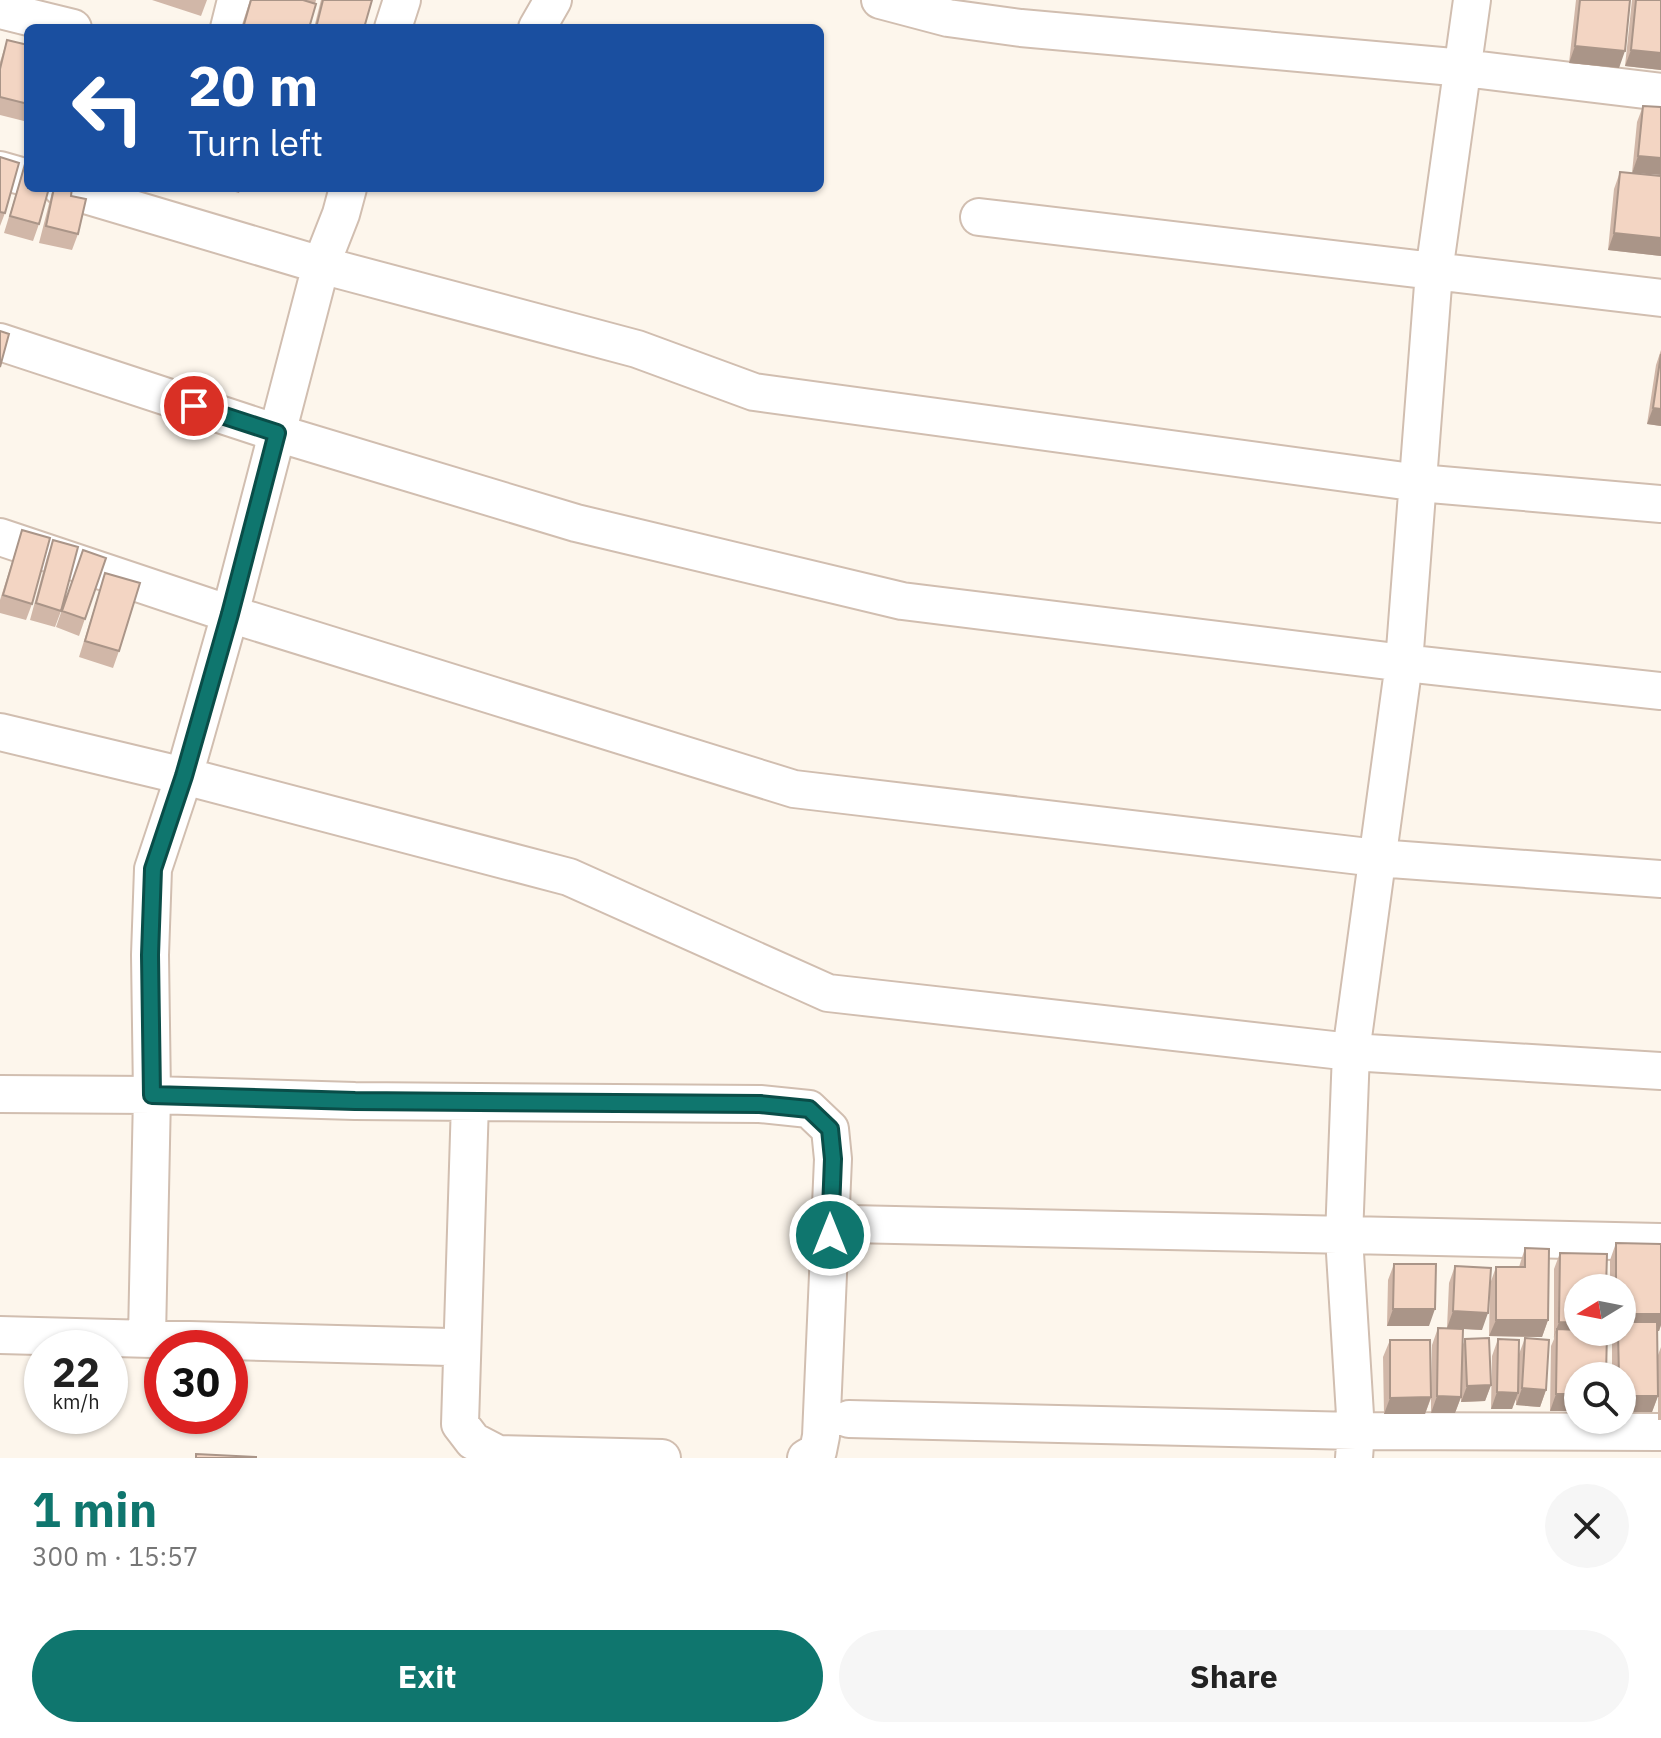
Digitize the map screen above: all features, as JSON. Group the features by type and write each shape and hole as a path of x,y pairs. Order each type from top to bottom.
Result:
{"street":[{"path":"230,24 236,0"},
{"path":"394,24 402,0"},
{"path":"539,24 553,0"},
{"path":"880,0 948,18 1021,28 1464,68 1661,92"},
{"path":"1355,1445 1344,1237 1351,1052 1404,663 1434,272 1472,0"},
{"path":"0,10 57,24"},
{"path":"0,170 24,177"},
{"path":"75,192 321,265 637,349 754,392 1419,483 1661,504"},
{"path":"147,1330 153,869 184,776 230,614 321,265 347,192"},
{"path":"979,217 1661,298"},
{"path":"0,342 277,433 576,523 902,601 1404,663 1661,691"},
{"path":"0,537 230,614 794,789 1377,858 1661,879"},
{"path":"0,732 184,776 569,877 828,993 1351,1052 1661,1071"},
{"path":"0,1094 760,1104 809,1109 830,1129 833,1159 821,1436 818,1451 806,1458"},
{"path":"470,1102 460,1424 473,1441 498,1454 662,1458"},
{"path":"850,1224 1661,1242"},
{"path":"0,1335 144,1337"},
{"path":"248,1340 449,1347"},
{"path":"849,1419 1355,1445 1661,1432"}],"building":[{"path":"251,0 303,0 316,4 310,24 244,24"},
{"path":"323,0 372,0 365,24 317,24"},
{"path":"1580,0 1630,0 1625,51 1575,46"},
{"path":"1636,0 1661,0 1661,53 1631,50"},
{"path":"7,40 24,44 24,103 0,97 0,69"},
{"path":"1643,106 1661,107 1661,158 1638,156"},
{"path":"0,157 19,163 5,213 0,212"},
{"path":"24,167 24,192 48,192 39,224 10,216"},
{"path":"1620,172 1661,176 1661,238 1614,233"},
{"path":"53,192 72,192 71,196 86,199 78,234 46,226"},
{"path":"0,331 9,334 0,367"},
{"path":"1661,354 1661,409 1653,408"},
{"path":"22,530 50,538 32,604 3,595"},
{"path":"53,540 78,547 61,611 36,603"},
{"path":"83,550 106,558 85,619 62,611"},
{"path":"105,573 140,583 119,651 85,641"},
{"path":"1616,1243 1661,1244 1661,1314 1636,1314 1636,1274 1616,1274"},
{"path":"1525,1248 1549,1249 1548,1320 1496,1320 1496,1267 1525,1267"},
{"path":"1560,1253 1607,1254 1606,1274 1564,1274 1564,1322 1559,1322"},
{"path":"1394,1264 1436,1264 1435,1309 1393,1309"},
{"path":"1455,1266 1491,1268 1488,1313 1453,1311"},
{"path":"1636,1322 1657,1322 1658,1396 1636,1396 1636,1362 1619,1362 1618,1346 1636,1346"},
{"path":"1438,1328 1463,1329 1461,1397 1437,1396"},
{"path":"1557,1329 1564,1329 1564,1346 1607,1346 1606,1362 1564,1362 1564,1394 1556,1394"},
{"path":"1489,1338 1491,1385 1467,1386 1465,1339"},
{"path":"1525,1338 1549,1340 1546,1390 1522,1388"},
{"path":"1498,1339 1519,1340 1518,1393 1497,1392"},
{"path":"1390,1340 1430,1340 1431,1397 1390,1398"},
{"path":"196,1454 256,1457 256,1458 196,1458"}],"route":[{"path":"194,406 277,433 184,776 153,869 150,955 152,1095 355,1101 760,1104 809,1109 830,1129 833,1159 830,1235"}]}
